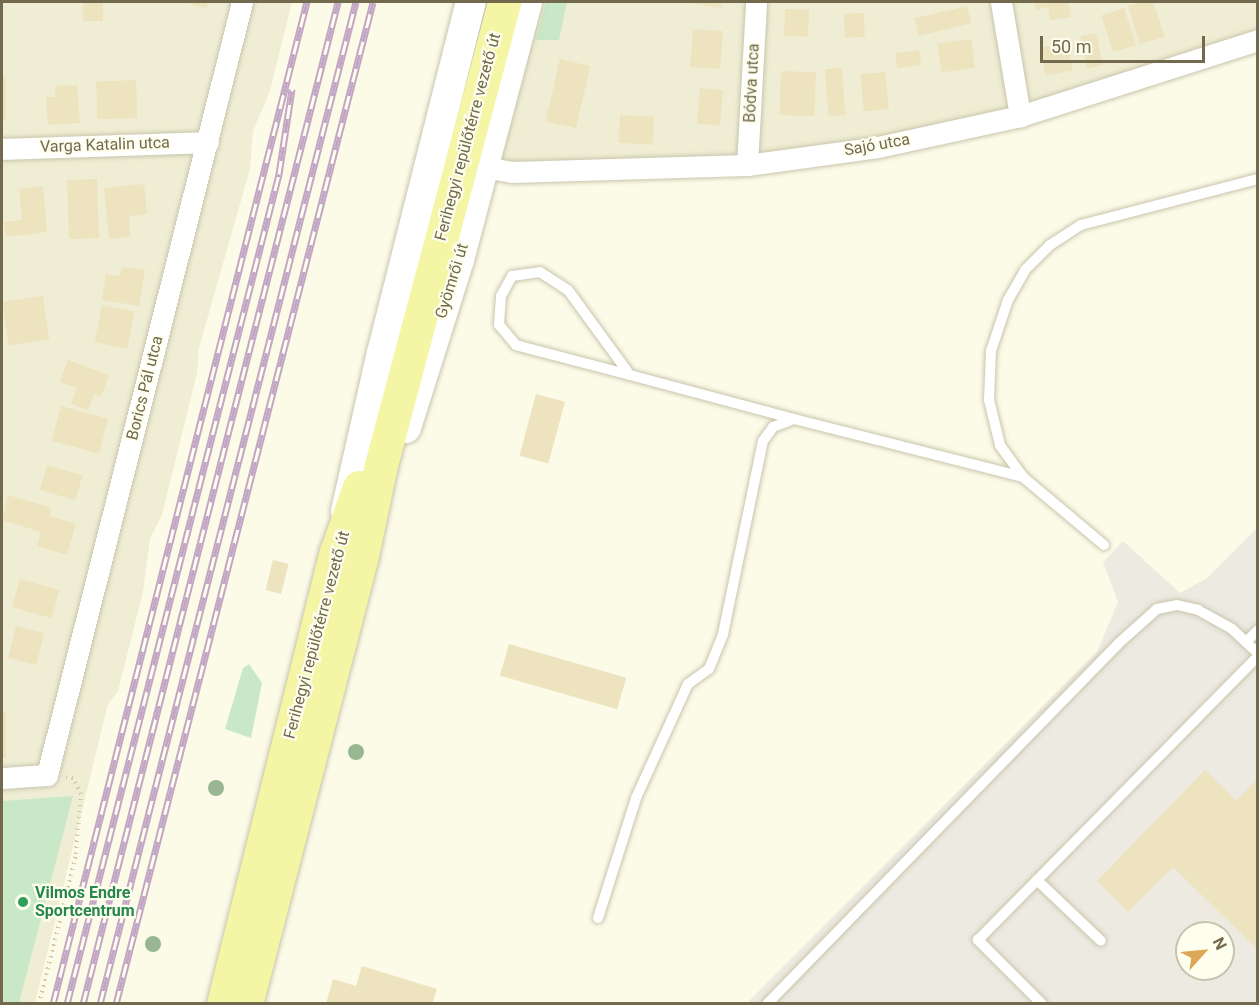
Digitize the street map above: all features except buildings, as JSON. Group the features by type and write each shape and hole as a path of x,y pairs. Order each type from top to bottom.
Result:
{"main road":[{"name":"Ferihegyi repülőtérre vezető út","path":"223,1004 349,554 432,272 504,2"},
{"name":"Ferihegyi repülőtérre vezető út","path":"246,1004 349,554"}],"street":[{"name":"Borics Pál utca","path":"47,775 242,2"},
{"path":"349,554 382,353 471,2"},
{"name":"Gyömrői út","path":"349,554 428,361 484,167 527,2"},
{"name":"Bódva utca","path":"747,165 756,2"},
{"path":"1001,2 1020,116"},
{"name":"Sajó utca","path":"484,167 512,172 747,165 878,147 1020,116 1257,40"},
{"name":"Varga Katalin utca","path":"2,149 208,142"},
{"path":"2,778 47,775"}],"lane":[{"path":"1104,545 1023,477 1000,445 989,400 991,351 1008,300 1025,270 1050,246 1081,225 1257,179"},
{"path":"630,375 568,290 540,272 512,276 501,296 499,325 516,345 794,419 1023,477"},
{"path":"598,918 636,798 688,684 709,669 723,634 763,441 773,427 794,419"},
{"path":"767,1004 1111,651 1157,609 1177,605 1198,610 1232,629 1257,654 978,940 1042,1004"},
{"path":"1246,642 1257,630"},
{"path":"1038,880 1101,941"}],"path":[{"path":"39,1004 76,854 81,794 73,778 47,775"}],"shaded area":[{"path":"2,2 292,2 270,91 253,131 250,169 199,348 197,373 162,515 150,539 143,592 118,691 108,704 35,1003 2,1004"},
{"path":"527,2 1257,2 1257,40 878,147 498,171"},
{"path":"546,2 567,2 559,40 536,40"},
{"path":"1257,528 1257,1003 746,1004 1097,652 1118,602 1103,562 1123,541 1180,593 1207,578"},
{"path":"249,664 262,683 251,738 225,729 243,668"},
{"name":"Vilmos Endre Sportcentrum","path":"73,796 19,1003 2,1003 2,801"}],"railway":[{"path":"53,1004 307,2"},
{"path":"83,1004 338,2"},
{"path":"100,1004 356,2"},
{"path":"116,1004 373,2"},
{"path":"67,1004 279,174 292,89"}],"place":[{"name":"Vilmos Endre Sportcentrum","path":"23,902"}]}
